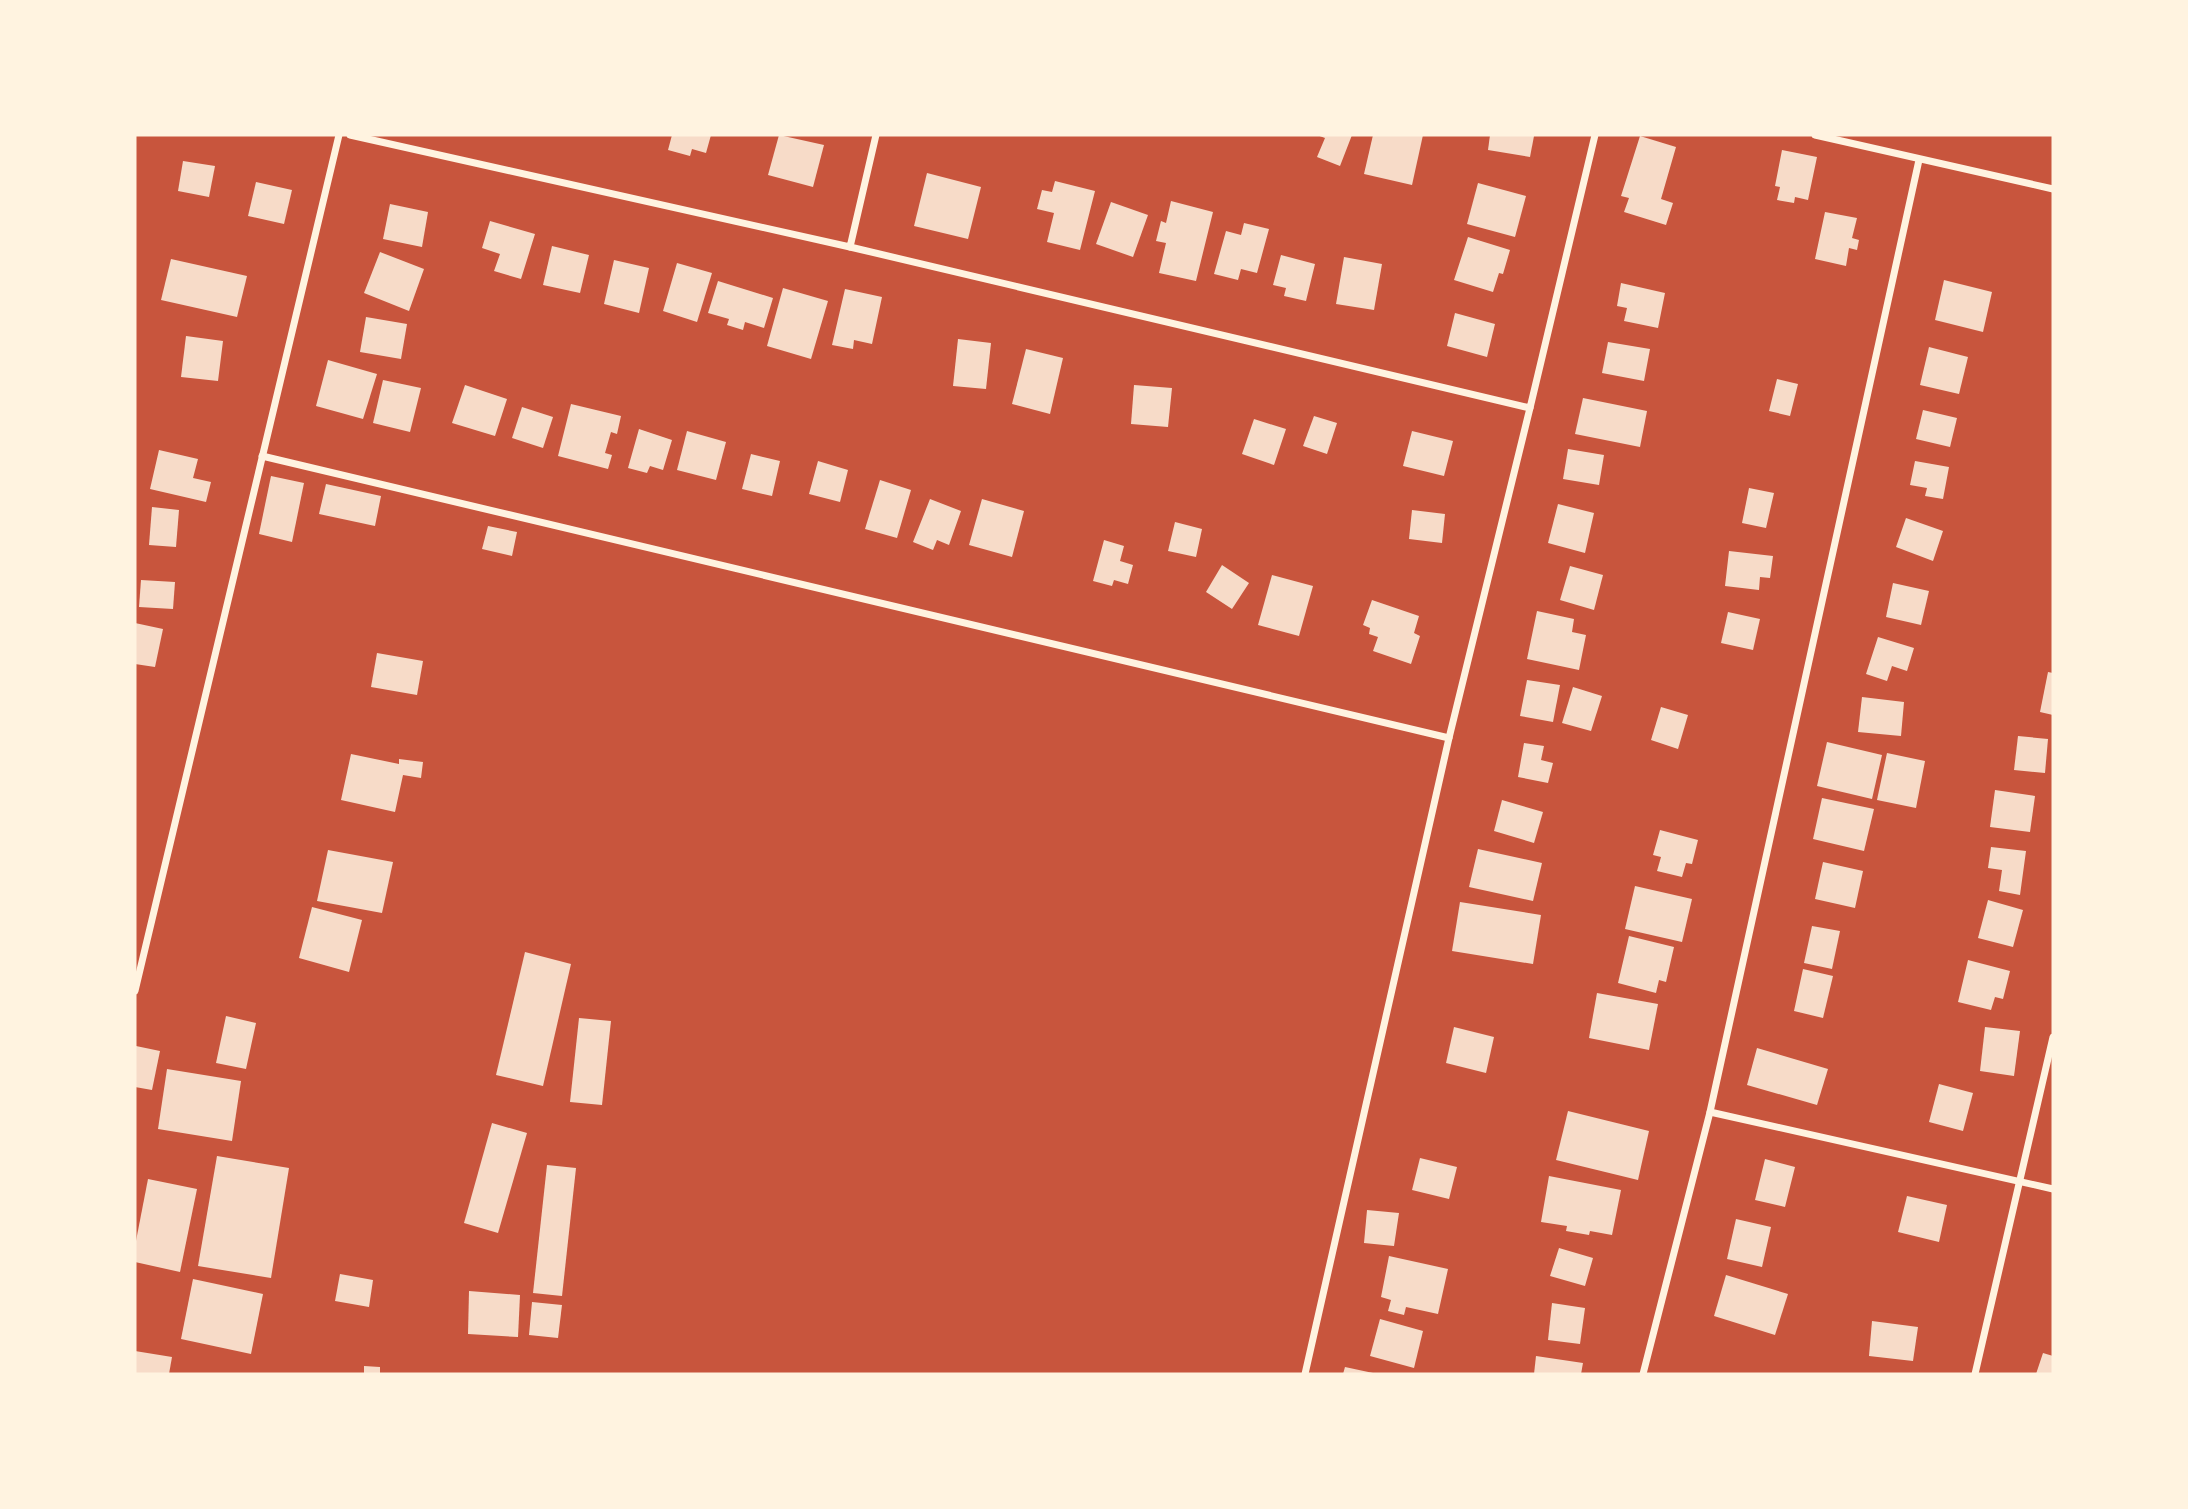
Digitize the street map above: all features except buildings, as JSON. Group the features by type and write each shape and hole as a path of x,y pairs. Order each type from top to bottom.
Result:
{"street":[{"path":"135,991 339,135"},
{"path":"350,135 850,247 1530,408"},
{"path":"850,247 876,135"},
{"path":"1305,1374 1449,738 1595,135"},
{"path":"1815,135 1845,138 1919,160 2053,189"},
{"path":"1643,1374 1710,1112 1919,160"},
{"path":"261,456 1449,738"},
{"path":"1976,1374 2053,1037"},
{"path":"1710,1112 2053,1189"}]}
